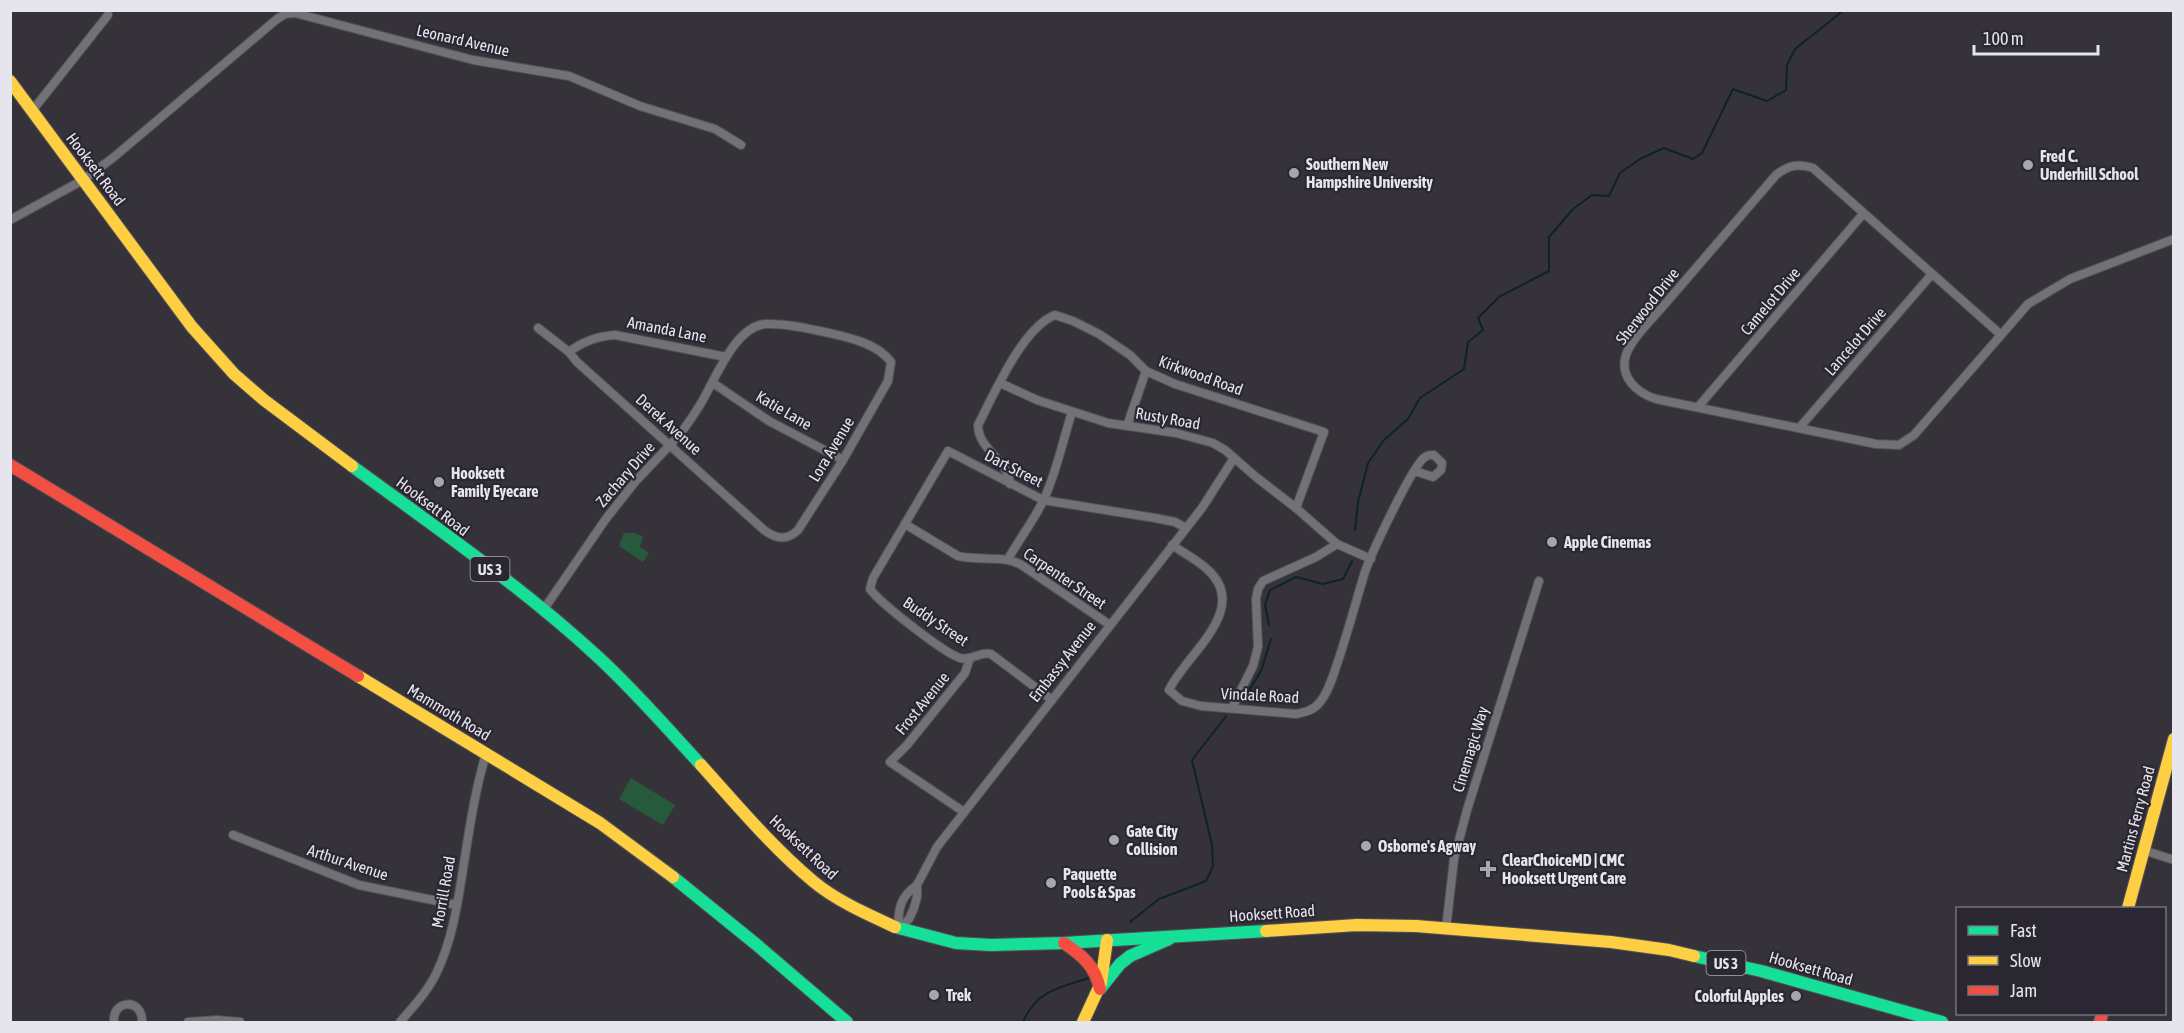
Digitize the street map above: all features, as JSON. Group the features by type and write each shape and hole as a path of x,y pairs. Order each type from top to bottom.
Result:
{"main road":[{"name":"Hooksett Road","path":"10,81 192,327 234,374 264,400 544,609 624,681 735,803 803,873 849,905 899,929 972,945 1064,943 1357,925 1446,929 1611,942 1669,950 1761,971 1942,1023"},
{"name":"Mammoth Road","path":"10,465 600,823 648,856 731,923 847,1023"},
{"name":"Martins Ferry Road","path":"2129,907 2174,739"},
{"path":"1083,1023 1100,989 1120,964 1130,956 1176,936"},
{"path":"1100,989 1107,940"},
{"path":"1064,943 1093,965 1100,989"}],"street":[{"name":"Leonard Avenue","path":"10,220 83,180 123,150 285,14 295,13 473,60 569,76 640,106 715,129 741,146"},
{"path":"32,111 108,15"},
{"name":"Sherwood Drive","path":"2000,334 1813,168 1792,165 1784,168 1630,346 1624,366 1627,376 1639,392 1647,396 1876,444 1899,445 1914,435 2028,304 2044,293 2097,268 2174,239"},
{"name":"Camelot Drive","path":"1698,407 1863,214"},
{"name":"Lancelot Drive","path":"1800,427 1932,274"},
{"name":"Kirkwood Road","path":"1000,384 1026,339 1039,325 1055,315 1064,317 1099,334 1130,355 1146,371 1175,384 1324,432 1296,508"},
{"name":"Zachary Drive","path":"544,609 617,505 670,445 698,409 726,357 747,332 765,324 822,331 868,345 885,354 891,362"},
{"name":"Derek Avenue","path":"538,328 569,352 764,530 772,536 781,538"},
{"name":"Amanda Lane","path":"569,352 579,345 615,335 726,357"},
{"name":"Lora Avenue","path":"781,538 791,537 798,530 843,460 888,381 891,362"},
{"path":"1127,426 1146,371"},
{"name":"Katie Lane","path":"713,383 770,421 843,460"},
{"path":"1000,384 978,425 978,434 1007,471 1010,484"},
{"name":"Rusty Road","path":"1000,384 1037,400 1108,423 1176,433 1204,440 1225,450 1337,544 1371,559"},
{"path":"1008,559 1043,500 1054,475 1072,412"},
{"name":"Dart Street","path":"905,524 948,451 1043,500 1155,518 1175,522 1186,528"},
{"name":"Embassy Avenue","path":"899,929 909,919 914,908 917,885 933,854 1186,528 1217,486 1234,458"},
{"name":"Vindale Road","path":"1172,545 1209,570 1220,587 1223,606 1216,625 1175,678 1169,690 1182,700 1201,706 1296,714 1306,712 1321,701 1337,665 1365,572 1415,471"},
{"name":"Carpenter Street","path":"905,524 958,556 1008,559 1020,564 1110,626"},
{"name":"Buddy Street","path":"905,524 873,578 870,589 882,602 931,640 958,657 970,658 982,653 992,654 1052,699"},
{"path":"1232,708 1253,666 1258,647 1256,599 1263,581 1337,544"},
{"name":"Cinemagic Way","path":"1446,929 1454,859 1467,810 1539,581"},
{"name":"Frost Avenue","path":"964,812 890,762 907,746 965,673 970,658"},
{"name":"Morrill Road","path":"400,1023 425,992 450,939 478,780 486,754"},
{"name":"Arthur Avenue","path":"232,836 359,885 457,905"},
{"path":"2143,850 2174,860"},
{"name":"Embassy Avenue","path":"899,929 897,914 902,900 907,892 917,885"},
{"path":"114,1023 119,1007 128,1005 138,1009 142,1023"},
{"path":"188,1023 217,1020 240,1023"}],"green space":[{"path":"624,533 635,533 643,537 640,547 649,553 643,562 619,546"},
{"path":"631,778 675,805 663,825 619,799"}],"waterway":[{"path":"1355,530 1358,502 1368,463 1384,440 1408,419 1420,398 1464,369 1468,342 1483,330 1478,318 1499,297 1549,271 1549,237 1573,209 1592,195 1609,196 1620,173 1640,159 1664,148 1693,159 1702,153 1733,89 1767,101 1786,90 1787,65 1795,49 1844,10"},
{"path":"1269,625 1265,605 1270,590 1296,577 1323,584 1343,579 1352,561"},
{"path":"1245,697 1261,671 1271,639"},
{"path":"1130,922 1159,899 1206,881 1213,866 1212,845 1192,760 1226,716"},
{"path":"1023,1022 1028,1012 1042,997 1059,988 1089,978"}],"traffic: fast":[{"path":"352,466 477,558 568,630 624,682 701,765"},
{"path":"673,877 847,1022"},
{"path":"895,927 956,943 991,945 1266,931"},
{"path":"1100,989 1120,964 1130,956 1169,939"},
{"path":"1694,956 1761,971 1942,1022"}],"traffic: slow":[{"path":"10,81 192,327 234,374 264,400 352,466"},
{"path":"358,676 600,823 673,877"},
{"path":"2128,907 2174,739"},
{"path":"701,765 769,840 814,882 842,901 895,927"},
{"path":"1266,931 1357,925 1416,926 1611,942 1694,956"},
{"path":"1083,1022 1101,983 1107,940"}],"traffic: jam":[{"path":"10,465 358,676"},
{"path":"1064,943 1087,962 1095,974 1100,989"},
{"path":"2100,1022 2102,1015"}],"place":[{"name":"Fred C. Underhill School","path":"2028,165"},
{"name":"Southern New Hampshire University","path":"1294,173"},
{"name":"Hooksett Family Eyecare","path":"439,482"},
{"name":"Apple Cinemas","path":"1552,542"},
{"name":"Gate City Collision","path":"1114,840"},
{"name":"Osborne's Agway","path":"1366,846"},
{"name":"ClearChoiceMD | CMC Hooksett Urgent Care","path":"1488,869"},
{"name":"Paquette Pools & Spas","path":"1051,883"},
{"name":"Trek","path":"934,995"},
{"name":"Colorful Apples","path":"1796,996"}]}
